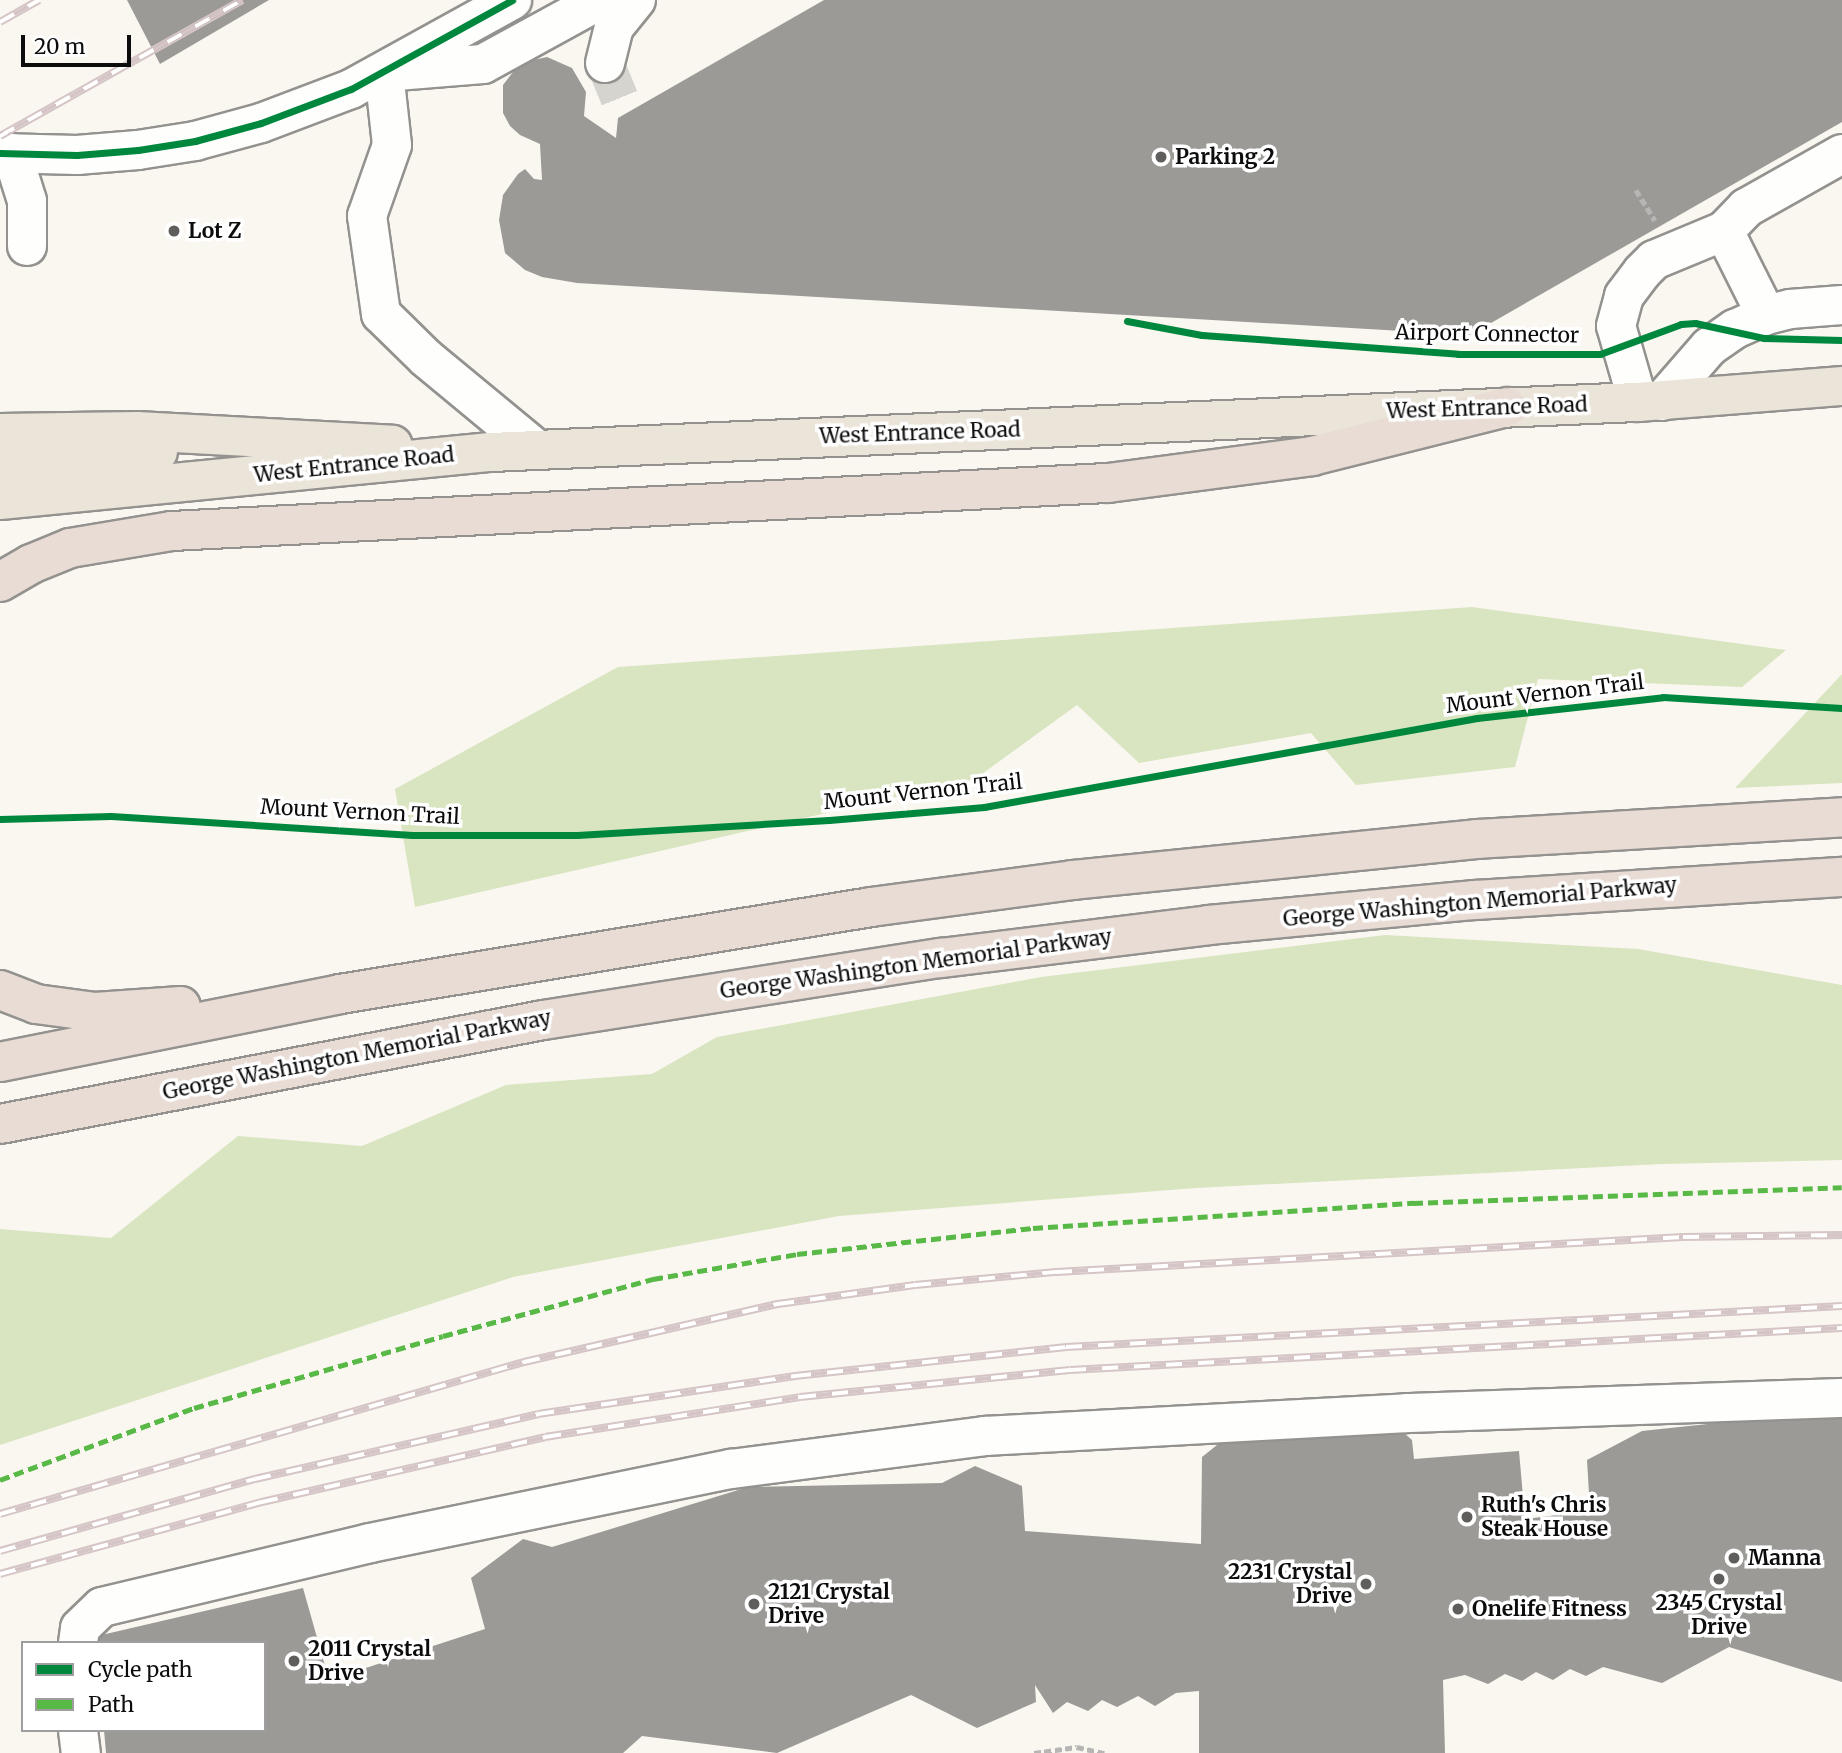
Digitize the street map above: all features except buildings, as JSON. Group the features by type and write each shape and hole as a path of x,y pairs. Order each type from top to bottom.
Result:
{"highway":[{"path":"0,582 31,564 70,548 172,531 1108,483 1312,456 1507,407"},
{"path":"0,1062 340,994 734,927 1073,880 1477,839 1842,817"},
{"name":"George Washington Memorial Parkway","path":"0,1124 543,1020 982,953 1209,925 1475,900 1842,877"},
{"path":"0,990 36,1004 95,1012 340,994"}],"main road":[{"name":"West Entrance Road","path":"0,500 536,449 1650,402 1842,386"},
{"path":"0,433 137,431 299,438 491,452"},
{"path":"0,470 299,438"}],"street":[{"path":"27,246 24,187 6,153 106,154 195,141 290,114 384,72 512,0"},
{"path":"384,72 483,64 600,0"},
{"path":"605,62 614,27 636,0"},
{"path":"384,72 392,145 367,216 381,314 426,359 536,449"},
{"path":"1842,154 1746,208 1724,231 1654,260 1624,296 1616,326 1650,402 1709,347 1735,329 1766,315 1790,309 1842,305"},
{"path":"1724,231 1766,315"},
{"path":"78,1641 80,1628 102,1607 370,1544 732,1469 985,1436 1406,1413 1842,1398"},
{"path":"78,1732 81,1753"}],"path":[{"path":"1034,1753 1077,1747 1104,1753"}],"green space":[{"path":"1472,607 1786,650 1742,687 1538,679 1515,767 1356,785 1311,733 1139,763 1077,705 975,779 415,907 395,789 618,667"},
{"path":"1842,674 1842,783 1735,788"},
{"path":"1385,935 1638,949 1842,985 1842,1160 1662,1164 1196,1188 839,1216 513,1277 0,1445 0,1229 111,1238 238,1136 362,1146 506,1085 652,1074 717,1037 1041,977"}],"tunnel":[{"path":"605,63 626,114"}],"railway":[{"path":"0,22 39,0"},
{"path":"0,136 242,0"},
{"path":"0,1514 524,1362 778,1304 915,1285 1056,1272 1683,1237 1842,1235"},
{"path":"0,1551 255,1479 538,1414 795,1376 1066,1347 1842,1306"},
{"path":"0,1574 262,1502 545,1437 800,1397 1070,1370 1842,1328"}],"marked path":[{"path":"0,1480 194,1408 443,1336 653,1279 797,1254 1033,1228 1413,1203 1842,1187"}],"cycle path":[{"path":"0,153 77,155 138,150 195,141 261,123 351,89 512,0"},
{"name":"Airport Connector","path":"1127,321 1202,335 1458,354 1600,354 1681,324 1695,323 1764,338 1842,340"},
{"name":"Mount Vernon Trail","path":"0,819 111,816 412,835 577,835 829,820 984,807 1477,718 1663,697 1842,708"}],"place":[{"name":"Parking 2","path":"1161,157"},
{"name":"Lot Z","path":"174,231"},
{"name":"Ruth's Chris Steak House","path":"1467,1517"},
{"name":"Manna","path":"1734,1558"},
{"name":"2345 Crystal Drive","path":"1719,1579"},
{"name":"2231 Crystal Drive","path":"1366,1584"},
{"name":"2121 Crystal Drive","path":"754,1604"},
{"name":"Onelife Fitness","path":"1458,1609"},
{"name":"2011 Crystal Drive","path":"294,1661"}]}
